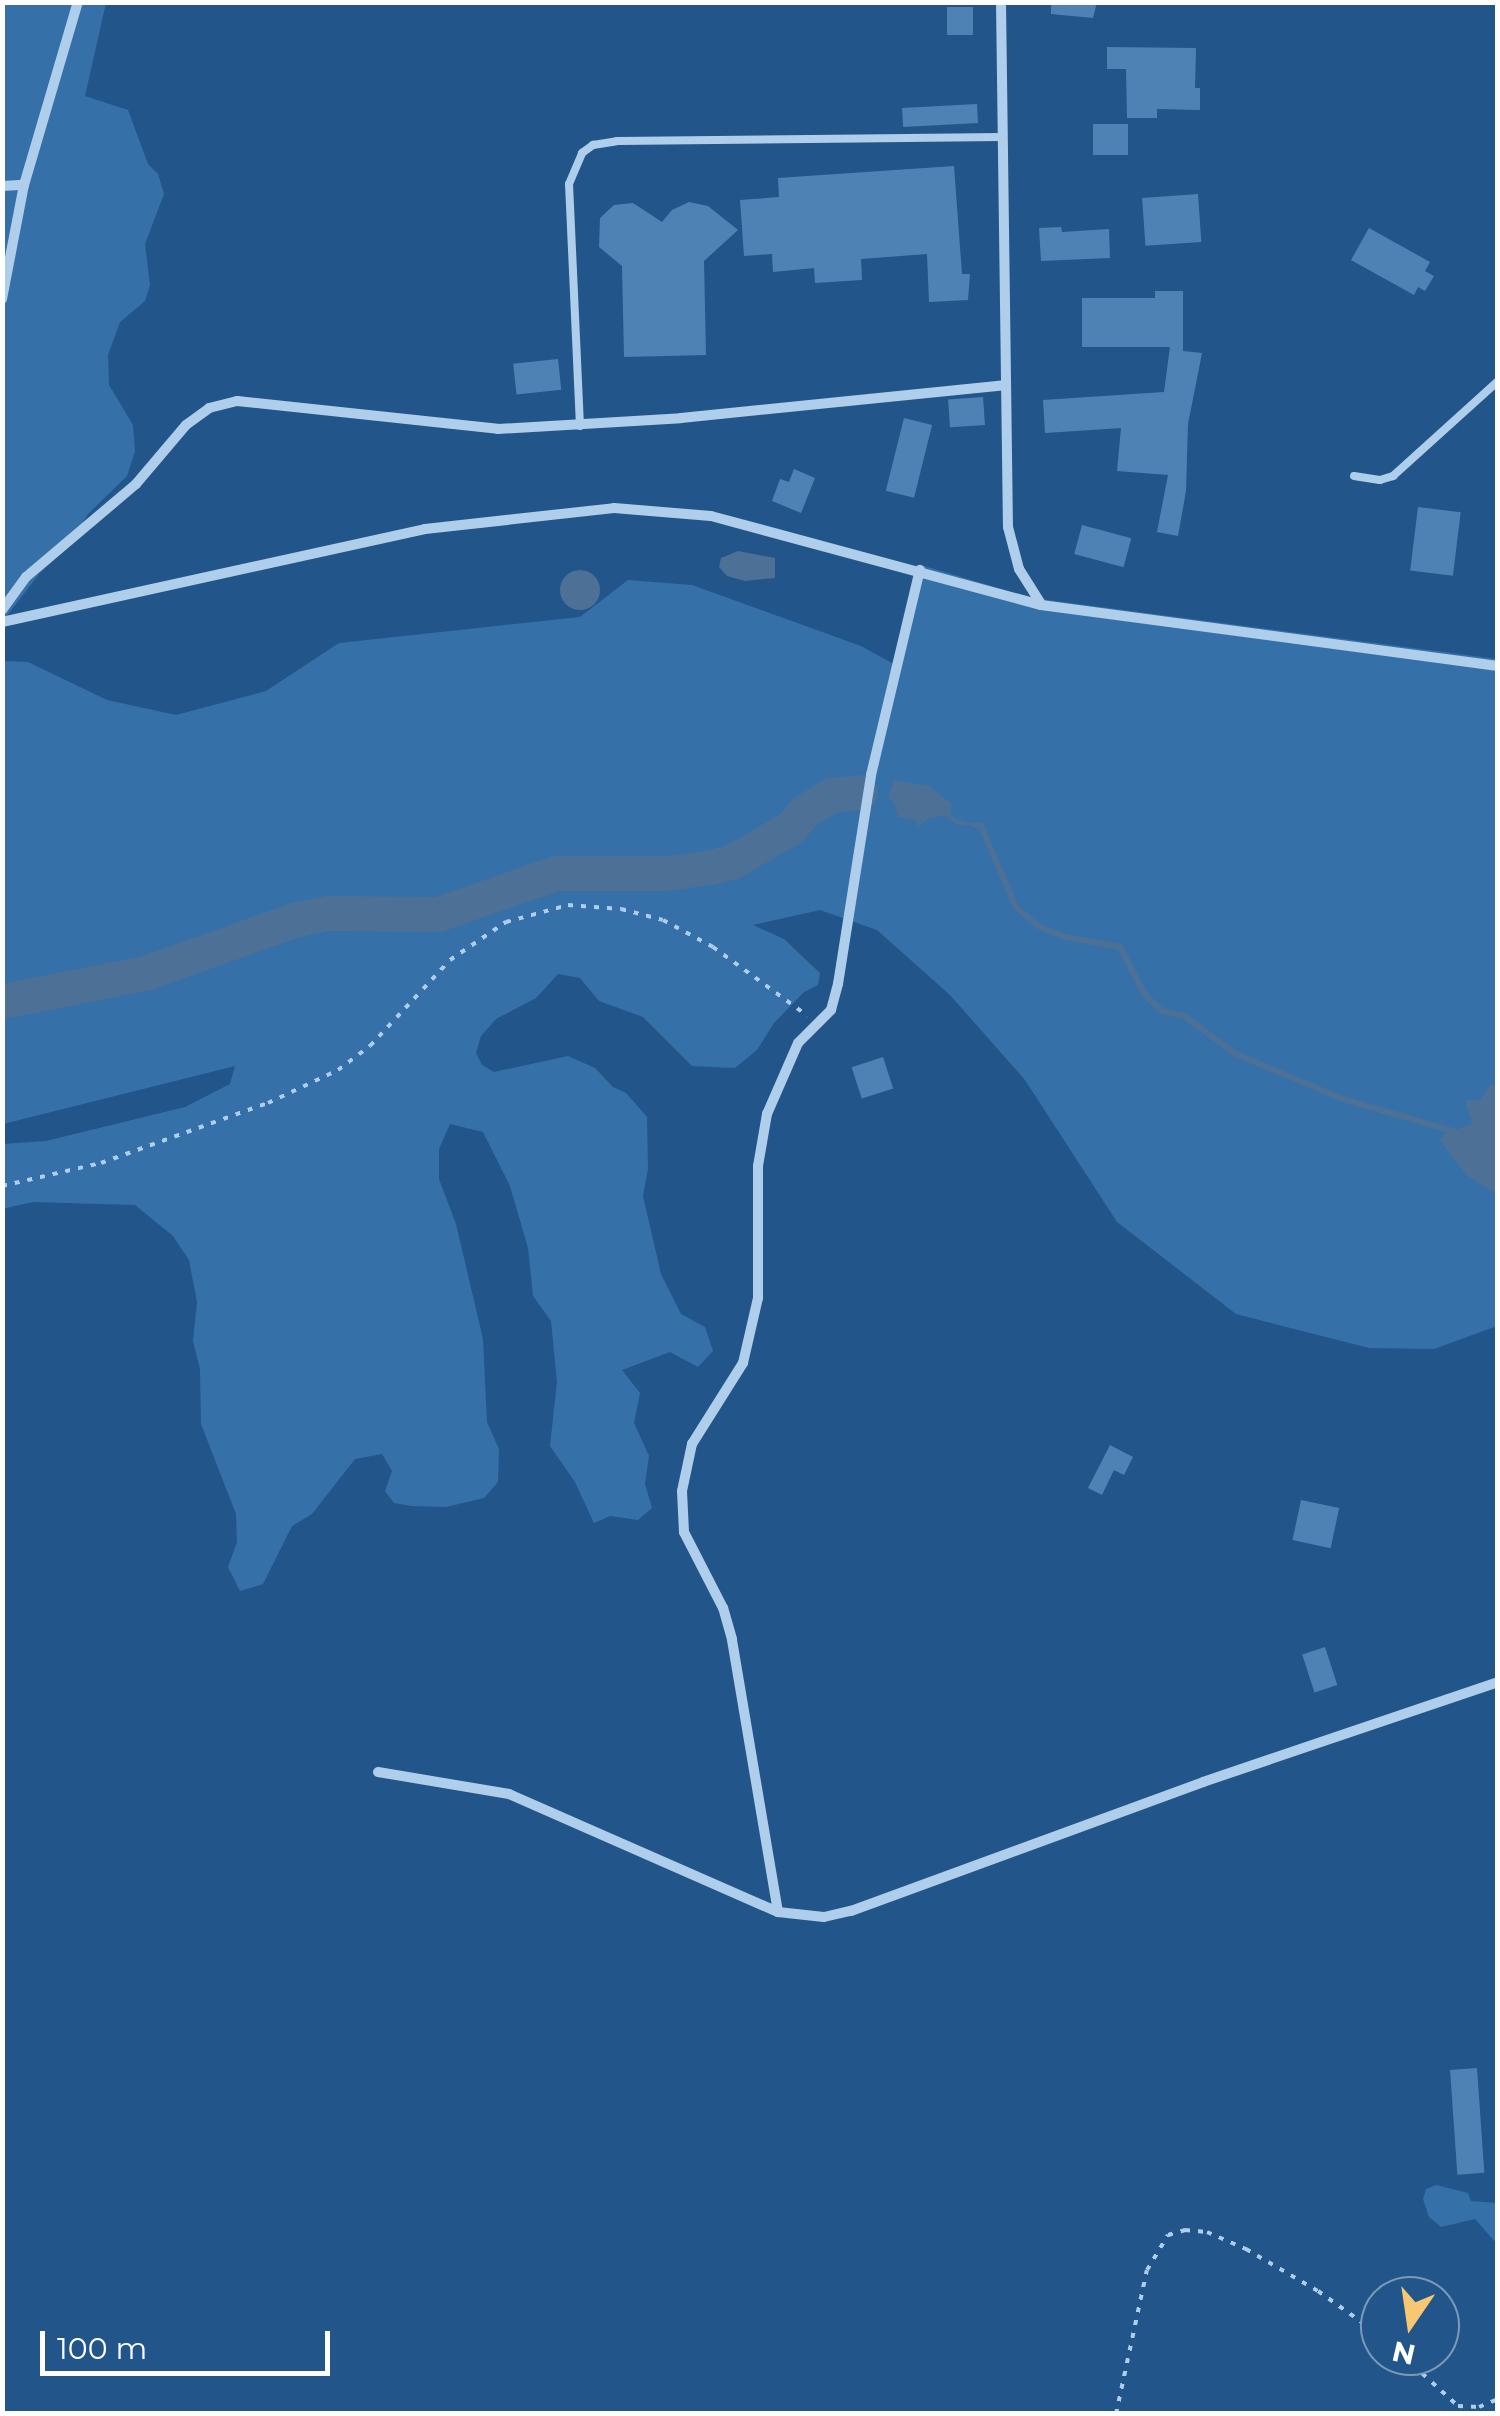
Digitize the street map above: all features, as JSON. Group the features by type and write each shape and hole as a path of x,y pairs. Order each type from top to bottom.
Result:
{"street":[{"path":"2,299 24,185 78,2"},
{"path":"1001,2 1004,385 1010,547 1041,604"},
{"path":"2,186 24,185"},
{"path":"2,610 26,577 136,484 186,425 209,408 238,401 484,428 580,426 1004,385"},
{"path":"2,622 406,533 477,520 614,508 710,516 1041,604 1498,666"},
{"path":"778,1912 728,1625 684,1532 682,1492 692,1444 739,1373 758,1298 758,1166 767,1114 798,1043 831,1010 871,775 920,570"},
{"path":"378,1772 509,1794 778,1912 824,1917 852,1911 1203,1782 1498,1682"}],"lane":[{"path":"580,426 569,184 582,153 593,145 617,141 1005,138"},
{"path":"1354,476 1380,480 1393,476 1498,382"}],"path":[{"path":"2,1186 101,1163 268,1103 338,1070 370,1046 450,960 506,922 568,905 621,909 663,920 713,947 792,1007 822,1020"},
{"path":"1116,2414 1147,2270 1168,2235 1185,2230 1207,2232 1246,2249 1360,2321"},
{"path":"1425,2376 1458,2406 1479,2406 1498,2399"}],"shaded area":[{"path":"2,3 106,3 85,96 128,110 164,194 145,244 150,285 145,301 120,322 108,355 109,385 133,425 135,451 127,476 88,514 69,546 39,574 3,621"},
{"path":"738,551 775,558 775,578 745,581 727,576 719,567 721,558"},
{"path":"924,566 1032,598 1497,659 1497,1326 1434,1349 1369,1348 1236,1314 1117,1222 1025,1080 950,995 877,930 820,910 753,925 784,939 820,973 818,985 804,992 774,1023 757,1050 735,1068 692,1066 643,1017 599,1001 580,978 558,974 536,998 496,1019 481,1036 476,1053 482,1065 494,1072 568,1056 595,1068 613,1087 626,1093 647,1117 648,1169 643,1196 661,1274 681,1314 705,1327 713,1351 698,1367 670,1352 622,1370 640,1393 634,1423 649,1456 645,1484 652,1508 638,1520 610,1516 594,1523 575,1482 550,1446 557,1382 551,1321 533,1296 528,1248 510,1186 483,1132 450,1124 439,1149 439,1179 456,1224 483,1339 487,1422 499,1449 498,1482 484,1498 446,1507 412,1506 394,1503 385,1491 392,1471 382,1454 355,1459 312,1514 292,1526 263,1584 240,1591 228,1567 237,1542 236,1514 201,1424 200,1369 193,1341 197,1302 189,1260 173,1236 135,1205 33,1202 2,1209 3,1144 46,1141 185,1107 230,1084 235,1066 3,1124 3,661 28,662 107,700 176,715 266,691 339,643 580,617 628,580 692,585 861,646 901,668"},
{"path":"580,570 594,576 600,590 594,604 580,610 566,604 560,590 566,576"},
{"path":"894,780 929,786 952,804 951,815 956,819 981,826 958,825 945,815 928,819 918,827 916,820 898,817 894,802 888,799"},
{"path":"1498,1084 1497,1194 1466,1175 1440,1141 1444,1134 1472,1124 1465,1100 1480,1100 1490,1085"},
{"path":"1436,2185 1468,2193 1471,2201 1497,2203 1497,2244 1475,2219 1441,2227 1429,2217 1423,2199 1426,2189"}],"building":[{"path":"1051,2 1097,2 1093,18 1051,14"},
{"path":"947,7 973,7 973,35 947,35"},
{"path":"1107,47 1196,48 1195,88 1200,88 1200,110 1157,109 1157,118 1127,118 1126,69 1107,69"},
{"path":"977,104 978,123 903,127 902,108"},
{"path":"1093,124 1128,124 1128,155 1093,155"},
{"path":"954,166 962,274 970,274 968,300 929,302 927,254 861,259 862,280 815,283 814,268 773,272 772,254 744,256 740,200 779,197 778,178"},
{"path":"1198,194 1201,242 1145,246 1142,198"},
{"path":"689,202 708,206 738,230 704,261 706,355 624,357 622,266 599,247 600,218 614,205 633,203 662,222 672,210"},
{"path":"1061,227 1062,232 1109,229 1110,258 1041,261 1039,228"},
{"path":"1369,228 1430,262 1425,271 1434,276 1425,291 1418,287 1414,295 1351,260"},
{"path":"1155,291 1183,291 1183,351 1202,353 1188,424 1186,491 1178,536 1157,532 1168,475 1117,471 1121,428 1045,433 1043,400 1164,392 1170,347 1082,347 1082,298 1155,298"},
{"path":"558,359 561,390 516,395 513,364"},
{"path":"983,397 985,425 950,427 948,399"},
{"path":"904,418 932,425 914,498 886,491"},
{"path":"794,469 815,478 801,513 772,501 780,479 789,482"},
{"path":"1418,507 1461,512 1453,576 1410,571"},
{"path":"1082,525 1131,538 1123,567 1074,554"},
{"path":"883,1057 893,1088 862,1099 852,1067"},
{"path":"1110,1445 1133,1457 1124,1475 1114,1470 1102,1495 1088,1488"},
{"path":"1301,1500 1339,1508 1331,1548 1292,1540"},
{"path":"1325,1647 1337,1685 1315,1692 1302,1654"},
{"path":"1477,2068 1484,2173 1457,2175 1450,2070"}],"waterway":[{"path":"2,1001 145,973 297,919 328,913 438,914 556,873 667,873 711,867 733,861 790,828 805,811 831,795 860,792"},
{"path":"975,825 981,826 1016,907 1038,926 1065,937 1120,947 1145,995 1162,1011 1184,1016 1236,1054 1343,1099 1460,1133"}]}
